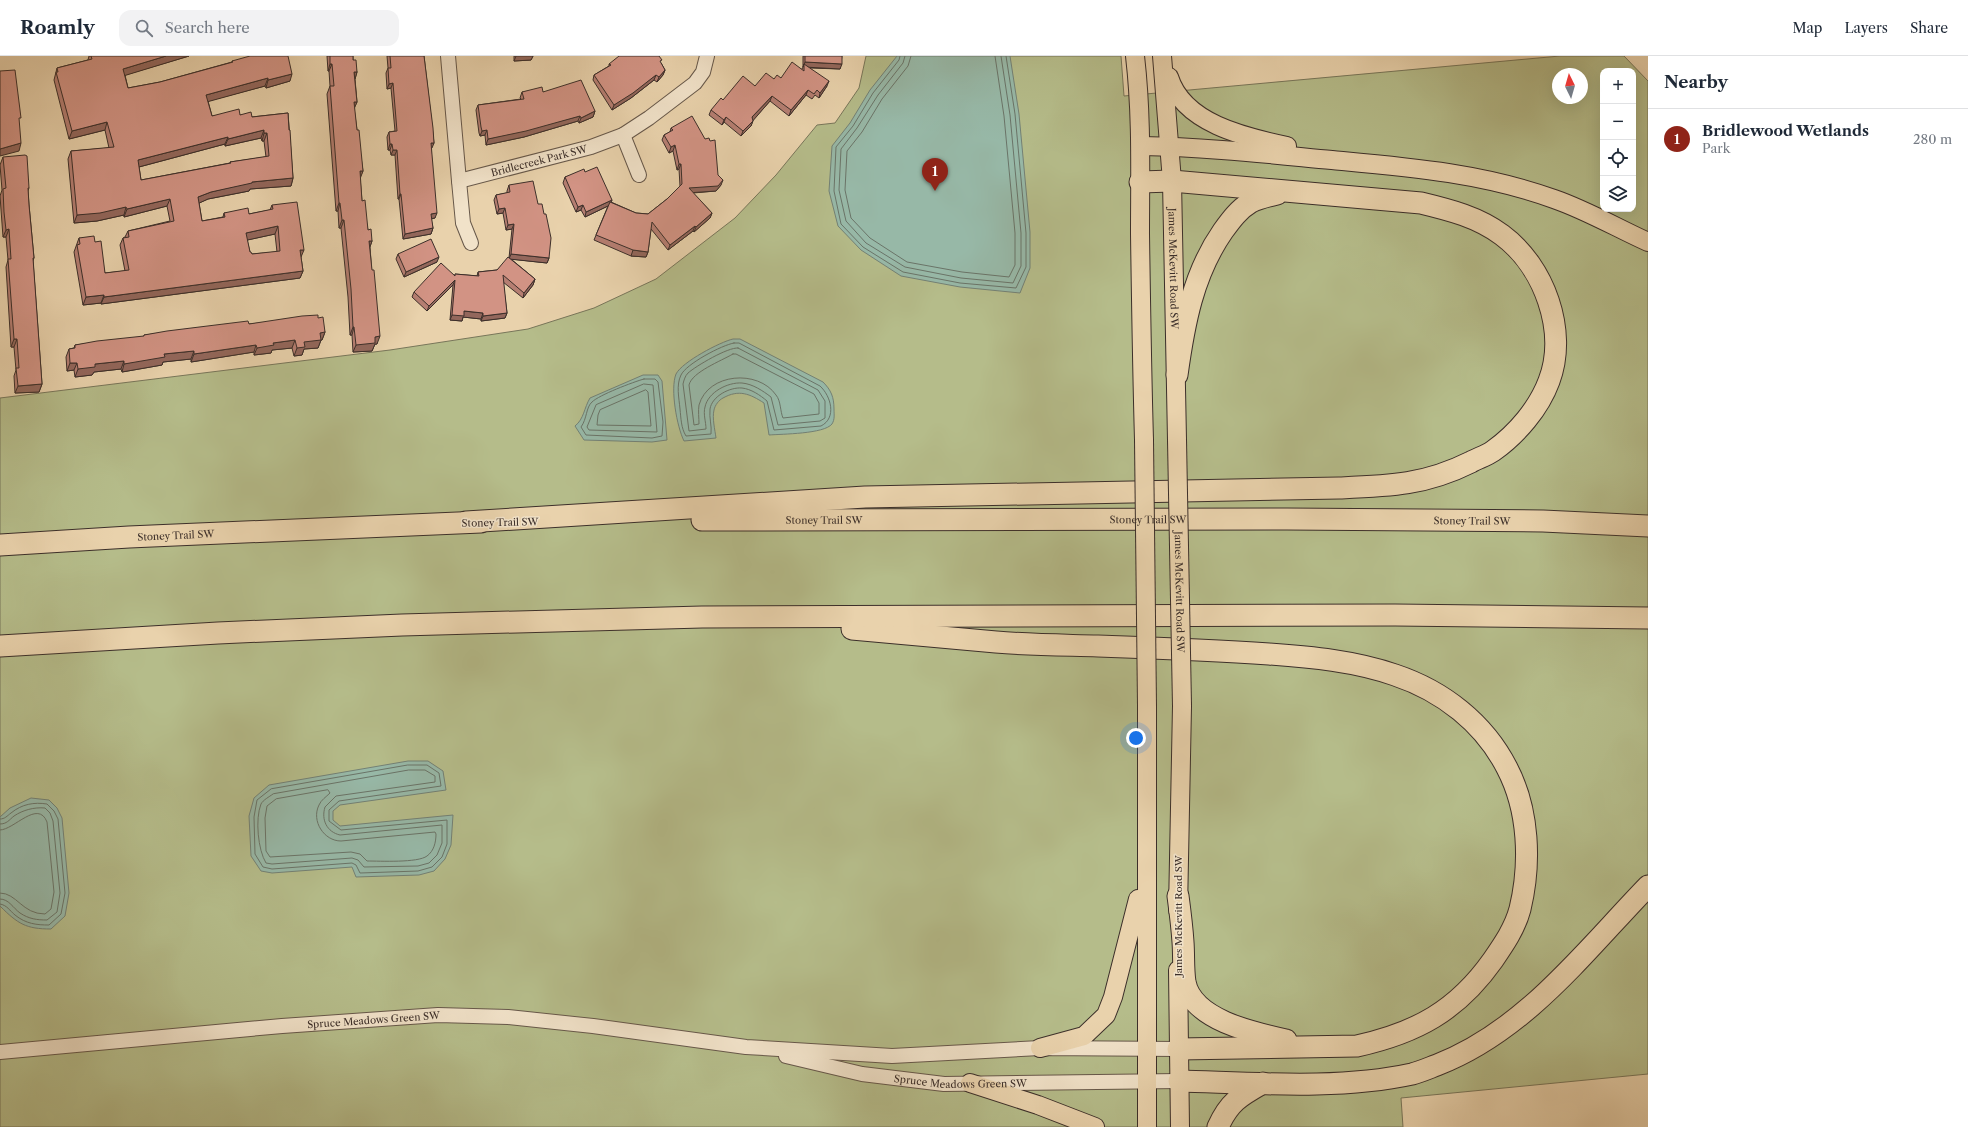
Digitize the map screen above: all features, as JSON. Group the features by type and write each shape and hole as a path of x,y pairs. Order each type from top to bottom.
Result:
{"highway":[{"path":"466,522 865,497 1379,487 1419,482 1439,476 1492,452 1506,441 1522,424 1541,399 1549,380 1554,359 1555,334 1549,302 1538,278 1524,256 1502,235 1479,221 1452,210 1421,203 1172,181 1140,182"},
{"path":"1177,375 1187,313 1197,281 1210,251 1230,221 1251,202 1263,197 1288,192"},
{"name":"Stoney Trail SW","path":"0,545 129,537 466,522 941,519 1543,521 1648,526"},
{"path":"1543,521 1648,520"},
{"path":"0,646 179,635 387,626 702,617 1395,615 1648,618"},
{"path":"702,617 999,642 1239,652 1337,661 1394,674 1424,686 1448,701 1472,719 1489,737 1515,782 1522,807 1526,874 1519,913 1514,927 1503,946 1483,974 1460,1000 1438,1016 1414,1029 1384,1040 1357,1046 1322,1048 1178,1049"},
{"path":"1179,1081 1263,1083 1370,1081 1413,1074 1453,1059 1492,1037 1528,1008 1563,976 1648,886"},
{"path":"1178,896 1183,940 1185,983 1194,1002 1202,1010 1218,1019 1243,1029 1322,1048"},
{"path":"1218,1127 1228,1107 1238,1097 1263,1083"}],"main road":[{"path":"1135,56 1139,88 1142,146 1140,182 1147,706 1147,1127"},
{"path":"1162,56 1177,96 1192,112 1214,124 1266,142 1306,149 1393,159 1424,168"},
{"name":"James McKevitt Road SW","path":"1162,56 1172,181 1177,375 1182,706 1178,896 1178,1049 1180,1127"},
{"path":"1142,146 1170,146 1424,168 1466,175 1555,199 1648,242"},
{"path":"1040,1048 1084,1036 1106,1015 1113,997 1134,921 1146,863"},
{"path":"970,1083 1038,1105 1095,1127"}],"street":[{"path":"448,56 463,223 471,243"},
{"name":"Bridlecreek Park SW","path":"459,181 591,147 622,135 649,118 695,83 704,72 707,56"},
{"path":"622,135 639,175"},
{"name":"Spruce Meadows Green SW","path":"0,1052 282,1026 438,1015 508,1017 593,1026 746,1047 892,1056 1040,1048 1178,1049"},
{"name":"Spruce Meadows Green SW","path":"746,1047 862,1074 944,1084 1179,1081"}],"green space":[{"path":"866,56 1121,56 1124,96 1560,56 1624,56 1636,68 1600,68 1600,212 1636,212 1636,68 1648,81 1648,1074 1401,1098 1403,1127 0,1127 0,398 390,350 528,329 594,308 656,279 735,218 776,175 817,125 835,123 859,88"}],"water":[{"path":"897,56 1010,56 1019,114 1030,232 1030,268 1020,293 960,287 901,276 861,250 838,226 829,191 832,146 850,123 870,90"},
{"path":"733,339 740,339 823,382 833,397 834,420 832,424 821,430 812,432 769,435 764,403 749,395 739,393 729,395 717,403 713,413 716,438 684,441 681,435 675,408 674,381 676,374 693,358 719,344"},
{"path":"643,375 658,375 662,381 667,440 652,442 584,440 575,426 582,417 590,398"},
{"path":"408,761 428,761 443,771 446,790 340,805 333,811 333,820 340,826 453,815 451,845 445,859 434,871 419,875 356,877 352,867 272,873 261,871 251,856 249,816 254,798 269,785"},
{"path":"31,798 49,800 57,808 62,818 69,893 65,916 51,929 35,928 23,924 17,921 0,906 0,817 10,808"}],"building":[{"path":"91,56 166,56 123,69 128,88 160,82 250,56 288,56 292,74 268,80 268,78 206,95 212,116 239,109 240,115 251,112 252,117 288,113 293,178 252,182 211,192 198,197 202,221 225,217 224,213 248,208 249,214 273,209 272,205 297,202 304,250 300,250 303,271 104,297 104,295 86,297 77,245 80,244 79,238 94,236 95,242 101,241 105,273 129,270 123,238 129,237 128,231 174,221 170,199 127,209 126,207 100,213 77,215 71,151 114,147 107,122 72,131 56,72 58,72 57,68 92,59","holes":["264,130 264,133 267,133 269,156 230,162 231,163 141,180 138,160 228,137 228,139","278,226 280,251 252,254 250,252 246,233"]},
{"path":"330,56 353,56 353,60 356,60 357,72 354,72 357,102 354,102 357,130 359,130 363,171 360,171 362,201 365,200 368,230 371,229 372,241 369,241 372,270 374,270 380,336 375,337 375,343 356,345 353,327 344,220 342,220 339,203 330,86 334,86"},
{"path":"390,56 424,56 433,128 434,143 431,143 437,213 431,214 433,228 405,234 397,150 393,150 392,144 390,144 389,132 397,131 393,83 389,84 388,68 391,68"},
{"path":"619,56 659,56 665,70 659,77 656,75 633,93 614,105 594,75 611,65 609,64"},
{"path":"805,56 842,56 842,64 805,62"},
{"path":"792,62 804,71 804,64 829,81 820,93 817,90 814,94 808,90 791,110 772,96 752,117 753,121 743,131 726,117 724,120 711,110 721,98 723,100 743,76 755,86 766,73 774,79 777,75 781,78"},
{"path":"15,70 21,118 19,118 21,143 0,149 0,71"},
{"path":"581,80 595,111 581,118 580,116 526,131 488,139 487,130 482,131 478,105 524,99 522,92 542,87 543,92"},
{"path":"692,116 705,139 709,138 710,141 715,140 718,175 723,180 718,186 689,188 712,213 696,227 695,226 670,245 652,222 648,252 633,250 596,235 610,202 636,213 648,214 667,199 682,184 681,164 679,164 675,145 671,147 664,135 673,130 671,128"},
{"path":"27,156 29,205 42,384 18,386 16,368 19,368 17,339 14,339 8,259 11,259 9,229 6,230 4,212 3,189 6,188 3,157"},
{"path":"597,167 612,200 586,212 583,205 578,207 565,177 584,169 585,172"},
{"path":"533,181 538,204 542,204 544,214 546,214 551,238 549,258 511,254 514,224 508,225 505,208 499,209 496,195 510,192 509,185"},
{"path":"431,239 439,257 406,272 398,254"},
{"path":"508,257 535,279 524,293 503,275 507,313 483,316 483,313 464,311 464,316 452,315 455,280 429,306 414,292 441,263 455,276 455,274 479,276 478,272 497,270"},
{"path":"318,315 318,318 323,317 325,332 320,333 321,340 304,342 305,347 297,348 295,340 273,343 274,345 257,348 256,345 194,354 194,351 164,354 165,357 124,364 124,361 95,364 95,367 78,369 77,363 70,363 69,349 75,348 75,345 144,336 167,331 248,321 249,324"}],"place":[{"name":"Bridlewood Wetlands","path":"935,191"}]}
